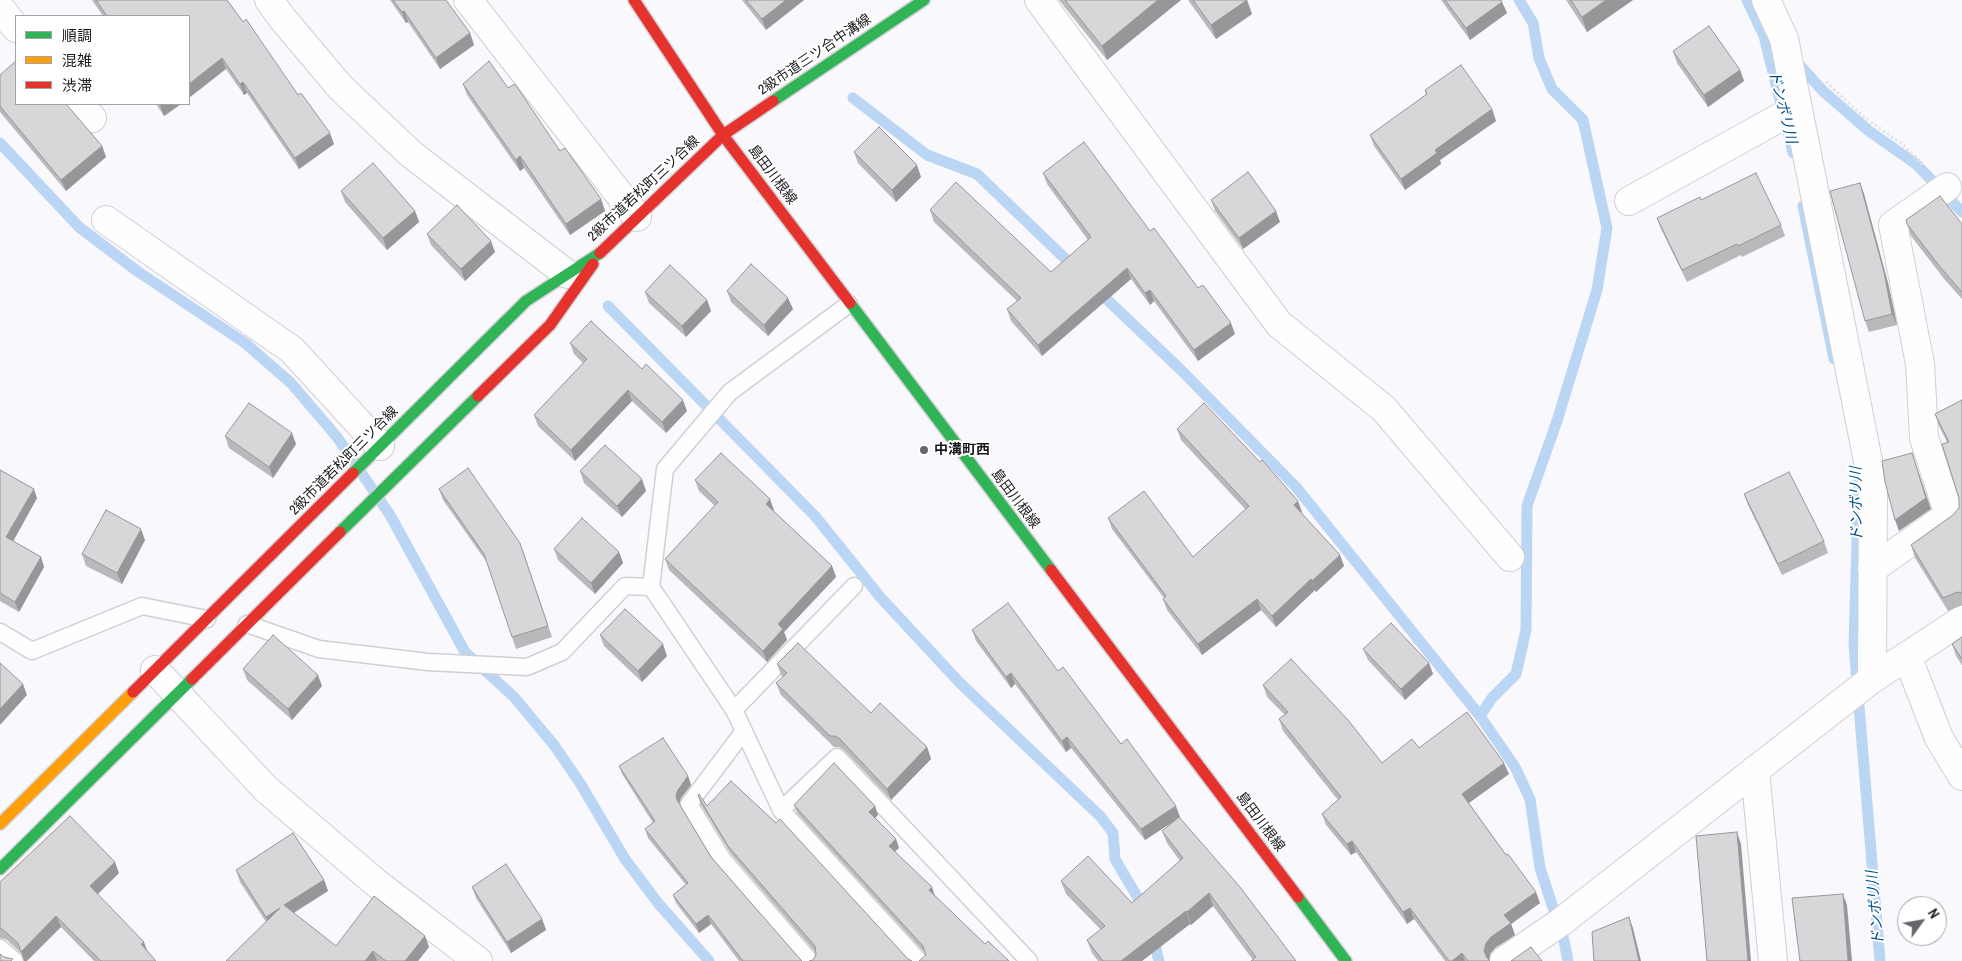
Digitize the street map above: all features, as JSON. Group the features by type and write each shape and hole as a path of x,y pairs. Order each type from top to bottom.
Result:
{"street":[{"path":"270,0 282,18 341,88 411,154 567,274"},
{"path":"468,0 637,217"},
{"name":"島田川根線","path":"634,0 723,135 1346,961"},
{"path":"1039,0 1278,324 1384,409 1510,557"},
{"path":"1766,0 1784,39 1873,486 1872,679"},
{"name":"2級市道三ツ合中溝線","path":"723,135 913,3"},
{"path":"0,8 15,27"},
{"path":"1629,202 1797,108"},
{"name":"2級市道若松町三ツ合線","path":"0,824 526,301 603,251 723,135"},
{"path":"1872,569 1949,515 1924,438 1920,364 1893,225 1947,187"},
{"path":"106,220 292,350 380,446"},
{"path":"3,859 176,694 550,325 603,251"},
{"path":"1504,961 1561,922 1872,679 1962,620"},
{"path":"1906,656 1939,738 1962,776"},
{"path":"155,670 266,789 462,957"},
{"path":"1755,770 1773,961"}],"lane":[{"path":"849,304 730,392 665,469 651,587 734,710 781,810 919,961"},
{"path":"247,624 319,649 428,662 526,667 562,652 625,586 651,587"},
{"path":"734,710 854,586"},
{"path":"0,632 32,651 142,606 207,619"},
{"path":"744,730 689,804 723,860 810,961"},
{"path":"781,810 837,757 1029,961"},
{"path":"0,948 15,961"}],"path":[{"path":"1823,79 1865,118 1902,143 1947,187"}],"building":[{"path":"96,0 227,0 243,22 246,19 298,95 301,93 330,133 295,158 243,82 240,84 222,58 190,83 190,15 106,15"},
{"path":"393,0 446,0 470,33 436,58 404,11 402,12"},
{"path":"746,0 786,0 762,19"},
{"path":"1065,0 1158,0 1102,46"},
{"path":"1193,0 1247,0 1211,25"},
{"path":"1445,0 1501,0 1502,2 1466,28"},
{"path":"1571,0 1606,0 1582,17"},
{"path":"1709,26 1740,70 1704,95 1673,51"},
{"path":"489,61 508,88 515,84 560,151 565,148 601,199 566,224 520,156 516,160 463,84"},
{"path":"15,62 15,105 67,105 102,146 61,180 0,106 0,75"},
{"path":"1461,65 1492,109 1435,150 1437,153 1401,179 1370,135 1427,94 1425,90"},
{"path":"879,127 917,165 892,190 854,152"},
{"path":"1084,142 1150,231 1154,228 1198,288 1203,285 1231,323 1194,350 1150,290 1145,293 1127,268 1038,345 1007,309 1021,298 930,210 956,182 1051,272 1091,237 1043,173"},
{"path":"373,163 415,211 383,238 341,191"},
{"path":"1248,172 1276,211 1239,238 1211,200"},
{"path":"1756,173 1781,225 1682,270 1657,218 1700,197 1701,200"},
{"path":"1860,183 1884,272 1892,314 1865,321 1830,191"},
{"path":"1940,196 1962,224 1962,292 1941,268 1907,224 1906,220"},
{"path":"457,205 491,241 461,269 427,234"},
{"path":"751,264 788,298 764,325 727,291"},
{"path":"670,265 707,300 682,326 645,292"},
{"path":"591,321 642,369 646,364 683,400 662,422 628,390 571,450 534,415 587,359 570,343"},
{"path":"1962,400 1962,593 1957,592 1943,598 1911,545 1953,515 1959,508 1959,498 1942,444 1949,442 1935,414"},
{"path":"249,403 292,433 269,467 225,436"},
{"path":"1204,403 1260,462 1262,460 1298,501 1294,505 1340,555 1272,616 1257,599 1198,644 1163,599 1166,596 1108,518 1144,491 1193,557 1249,506 1177,429"},
{"path":"605,445 642,479 617,506 580,471"},
{"path":"721,453 770,499 766,504 832,566 778,624 783,629 763,651 665,559 718,502 695,480"},
{"path":"1912,453 1926,498 1895,520 1885,482 1882,461"},
{"path":"468,468 520,543 548,626 512,637 484,554 439,489"},
{"path":"0,470 34,489 6,537 41,557 15,602 0,593"},
{"path":"1789,472 1824,541 1778,564 1744,494"},
{"path":"106,510 141,529 117,573 82,554"},
{"path":"582,518 619,552 591,583 554,549"},
{"path":"1008,603 1058,671 1063,667 1121,744 1127,739 1176,806 1141,829 1067,737 1062,741 1011,673 1006,677 972,630"},
{"path":"625,609 663,644 638,671 600,635"},
{"path":"1391,623 1429,663 1401,689 1363,649"},
{"path":"273,635 318,675 288,709 243,669"},
{"path":"1962,637 1962,659 1952,644"},
{"path":"798,643 871,713 880,703 927,747 887,789 840,739 830,736 776,683 787,673 777,664"},
{"path":"1291,659 1348,720 1382,763 1412,739 1419,748 1467,712 1504,763 1462,794 1506,855 1508,854 1536,892 1504,915 1511,923 1491,937 1486,943 1484,951 1490,961 1468,961 1462,953 1452,961 1449,961 1410,908 1403,912 1352,841 1347,844 1322,814 1341,797 1279,719 1288,712 1263,685"},
{"path":"0,663 23,684 0,709"},
{"path":"663,738 688,776 678,790 677,800 711,857 802,961 743,961 708,915 696,924 673,895 688,883 645,829 655,821 619,766"},
{"path":"834,763 875,806 869,812 896,839 889,846 932,887 929,890 985,944 988,941 1009,961 919,961 926,955 923,946 794,805"},
{"path":"731,781 776,823 780,819 908,959 912,961 809,961 813,960 816,955 815,946 728,846 698,796 699,794 707,806"},
{"path":"70,816 115,862 90,886 144,942 141,944 156,961 101,961 56,916 21,952 18,943 0,928 0,882"},
{"path":"1179,817 1240,887 1296,961 1251,961 1256,957 1209,893 1187,912 1121,961 1103,961 1087,940 1105,926 1061,881 1088,856 1132,903 1183,858 1162,831"},
{"path":"1737,832 1748,961 1707,961 1696,836"},
{"path":"293,833 324,880 284,905 336,946 374,896 425,936 405,961 386,961 373,951 365,961 226,961 280,908 266,917 236,870"},
{"path":"506,864 542,919 507,942 472,887"},
{"path":"1843,894 1848,961 1800,961 1792,898"},
{"path":"1629,917 1639,961 1594,961 1592,932"},
{"path":"1531,947 1542,961 1511,961"},
{"path":"0,954 13,959 11,961 0,961"}],"waterway":[{"path":"1480,716 1492,698 1516,674 1526,630 1527,506 1557,421 1597,290 1607,228 1583,120 1552,89 1539,58 1533,23 1519,0"},
{"name":"ドンボリ川","path":"1747,0 1764,36 1793,153"},
{"path":"1794,59 1823,91 1869,131 1916,164 1962,212"},
{"path":"853,98 927,155 977,174 1077,270"},
{"path":"0,143 79,227 137,271 245,343 291,383 337,437 390,515 465,652 514,697 554,745 580,783 625,859 658,903 709,961"},
{"name":"ドンボリ川","path":"1803,206 1834,359"},
{"path":"1097,290 1181,370 1296,487 1480,716 1515,767 1530,799 1540,868 1564,941 1568,961"},
{"path":"608,306 815,516 881,598 960,683 1101,817 1113,833 1115,859 1145,910"},
{"name":"ドンボリ川","path":"1859,473 1854,645 1880,961"},
{"path":"1153,937 1159,961"}],"traffic: fast":[{"path":"773,101 924,0"},
{"path":"353,473 526,301 600,253"},
{"path":"850,303 1051,570"},
{"path":"340,532 478,396"},
{"path":"0,869 192,679"},
{"path":"1298,897 1346,961"}],"traffic: slow":[{"path":"0,824 133,692"}],"traffic: jam":[{"path":"634,0 723,135 850,303"},
{"path":"600,253 723,135 773,101"},
{"path":"478,396 550,325 593,264"},
{"path":"133,692 353,473"},
{"path":"192,679 340,532"},
{"path":"1051,570 1298,897"}],"place":[{"name":"中溝町西","path":"924,450"}]}
